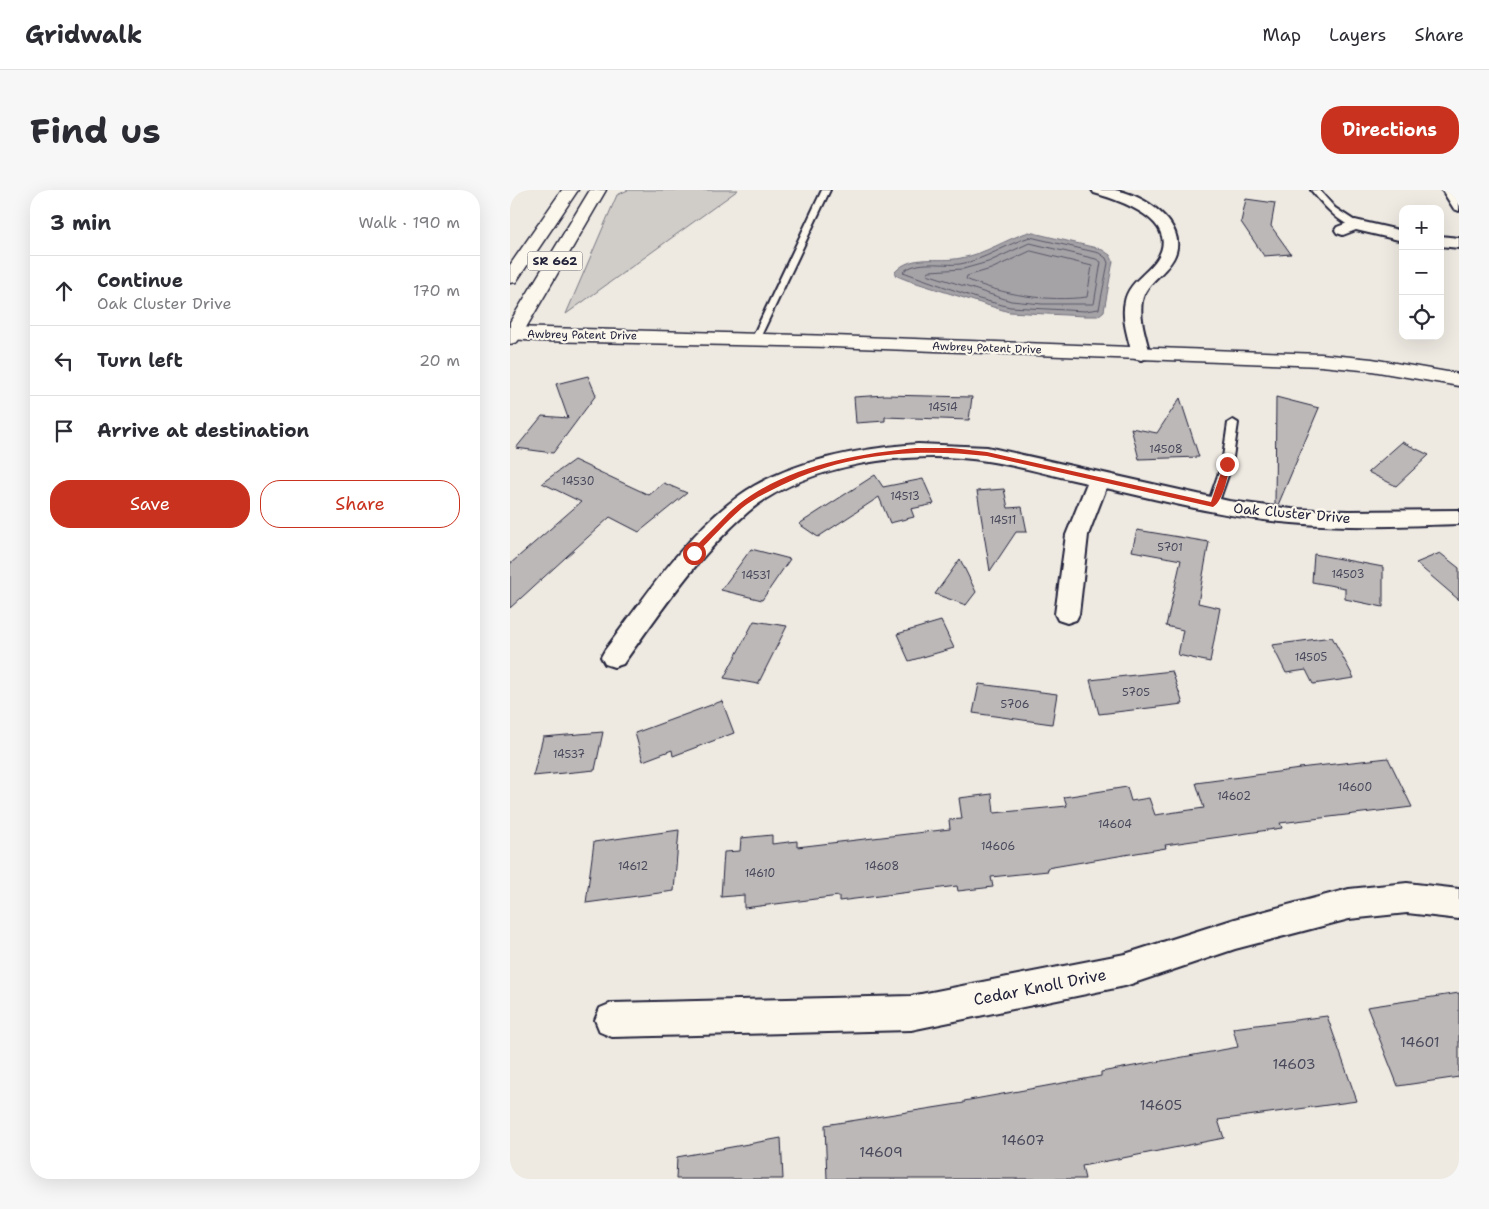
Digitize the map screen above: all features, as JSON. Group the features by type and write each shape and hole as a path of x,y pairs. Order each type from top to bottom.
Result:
{"street":[{"name":"SR 662","path":"510,278 570,190"},
{"name":"SR 662","path":"511,335 598,190"},
{"path":"1099,190 1114,194 1144,208 1163,223 1169,233 1171,242 1167,256 1140,287 1136,294 1132,311 1141,354"},
{"path":"1449,190 1459,206"},
{"path":"1349,228 1399,235"},
{"path":"1444,241 1459,243"},
{"name":"Awbrey Patent Drive","path":"511,335 756,338 1346,362 1459,380"},
{"name":"Oak Cluster Drive","path":"614,657 694,553 739,507 755,496 792,478 852,458 916,450 952,450 987,454 1213,504 1292,516 1348,519 1459,517"},
{"path":"1067,614 1077,535 1099,479"},
{"name":"Cedar Knoll Drive","path":"612,1020 911,1013 1125,970 1235,934 1349,904 1407,898 1459,904"}],"lane":[{"path":"756,338 826,190"},
{"path":"1315,190 1349,228"},
{"path":"1213,504 1227,464 1234,423"}],"shaded area":[{"path":"628,190 738,190 566,314 617,195"}],"water":[{"path":"1029,232 1101,249 1110,255 1113,261 1104,311 1098,316 1009,312 907,280 897,276 895,272 909,262 970,256"}],"building":[{"path":"1246,199 1275,203 1271,226 1291,254 1264,256 1241,222"},
{"path":"588,376 596,395 553,453 516,448 542,416 568,418 556,384"},
{"path":"885,395 972,397 969,420 885,417 885,421 856,423 854,397"},
{"path":"1276,397 1319,408 1278,505 1275,505"},
{"path":"1180,398 1199,457 1139,459 1131,428 1157,433"},
{"path":"1402,442 1429,455 1396,486 1368,472"},
{"path":"574,460 649,495 664,483 687,493 639,532 610,517 510,608 510,564 581,502 542,483"},
{"path":"875,475 883,487 923,479 934,504 911,509 914,517 890,523 879,497 818,537 799,524"},
{"path":"1004,489 1008,508 1022,507 1027,532 1016,532 990,571 977,491"},
{"path":"1137,530 1209,542 1198,603 1220,608 1210,662 1178,655 1183,630 1166,626 1181,560 1132,551"},
{"path":"751,549 790,559 762,600 721,590"},
{"path":"1440,553 1459,568 1459,600 1416,563"},
{"path":"1314,554 1383,567 1383,607 1345,599 1345,588 1312,582"},
{"path":"960,559 976,592 966,605 935,594"},
{"path":"754,621 787,626 758,684 724,678"},
{"path":"941,621 954,648 909,661 897,634"},
{"path":"1332,637 1354,678 1313,684 1306,670 1286,673 1272,645"},
{"path":"1172,671 1183,704 1099,714 1090,680"},
{"path":"979,684 1057,694 1052,724 973,713"},
{"path":"722,701 734,733 673,756 672,750 643,761 635,733"},
{"path":"603,732 595,770 533,776 543,737"},
{"path":"1388,758 1412,807 1280,823 1282,828 1165,845 1166,848 1047,868 1048,871 991,877 993,887 958,891 957,886 839,901 839,896 744,908 744,895 721,897 724,852 740,851 741,838 772,835 772,844 797,841 797,847 950,829 949,820 962,819 959,798 992,794 994,813 1067,806 1064,797 1127,787 1131,801 1149,798 1155,815 1204,808 1196,783 1299,768"},
{"path":"679,830 674,891 586,903 594,842"},
{"path":"1459,993 1459,1077 1398,1086 1367,1007"},
{"path":"1327,1016 1357,1101 1218,1120 1224,1138 1082,1166 1085,1179 827,1179 825,1125 964,1103 964,1101 1101,1076 1101,1072 1238,1047 1233,1028"},
{"path":"781,1138 783,1179 676,1179 677,1157"}],"route":[{"path":"694,553 739,507 755,496 792,478 832,463 852,458 916,450 952,450 987,454 1213,504 1227,464"}]}
